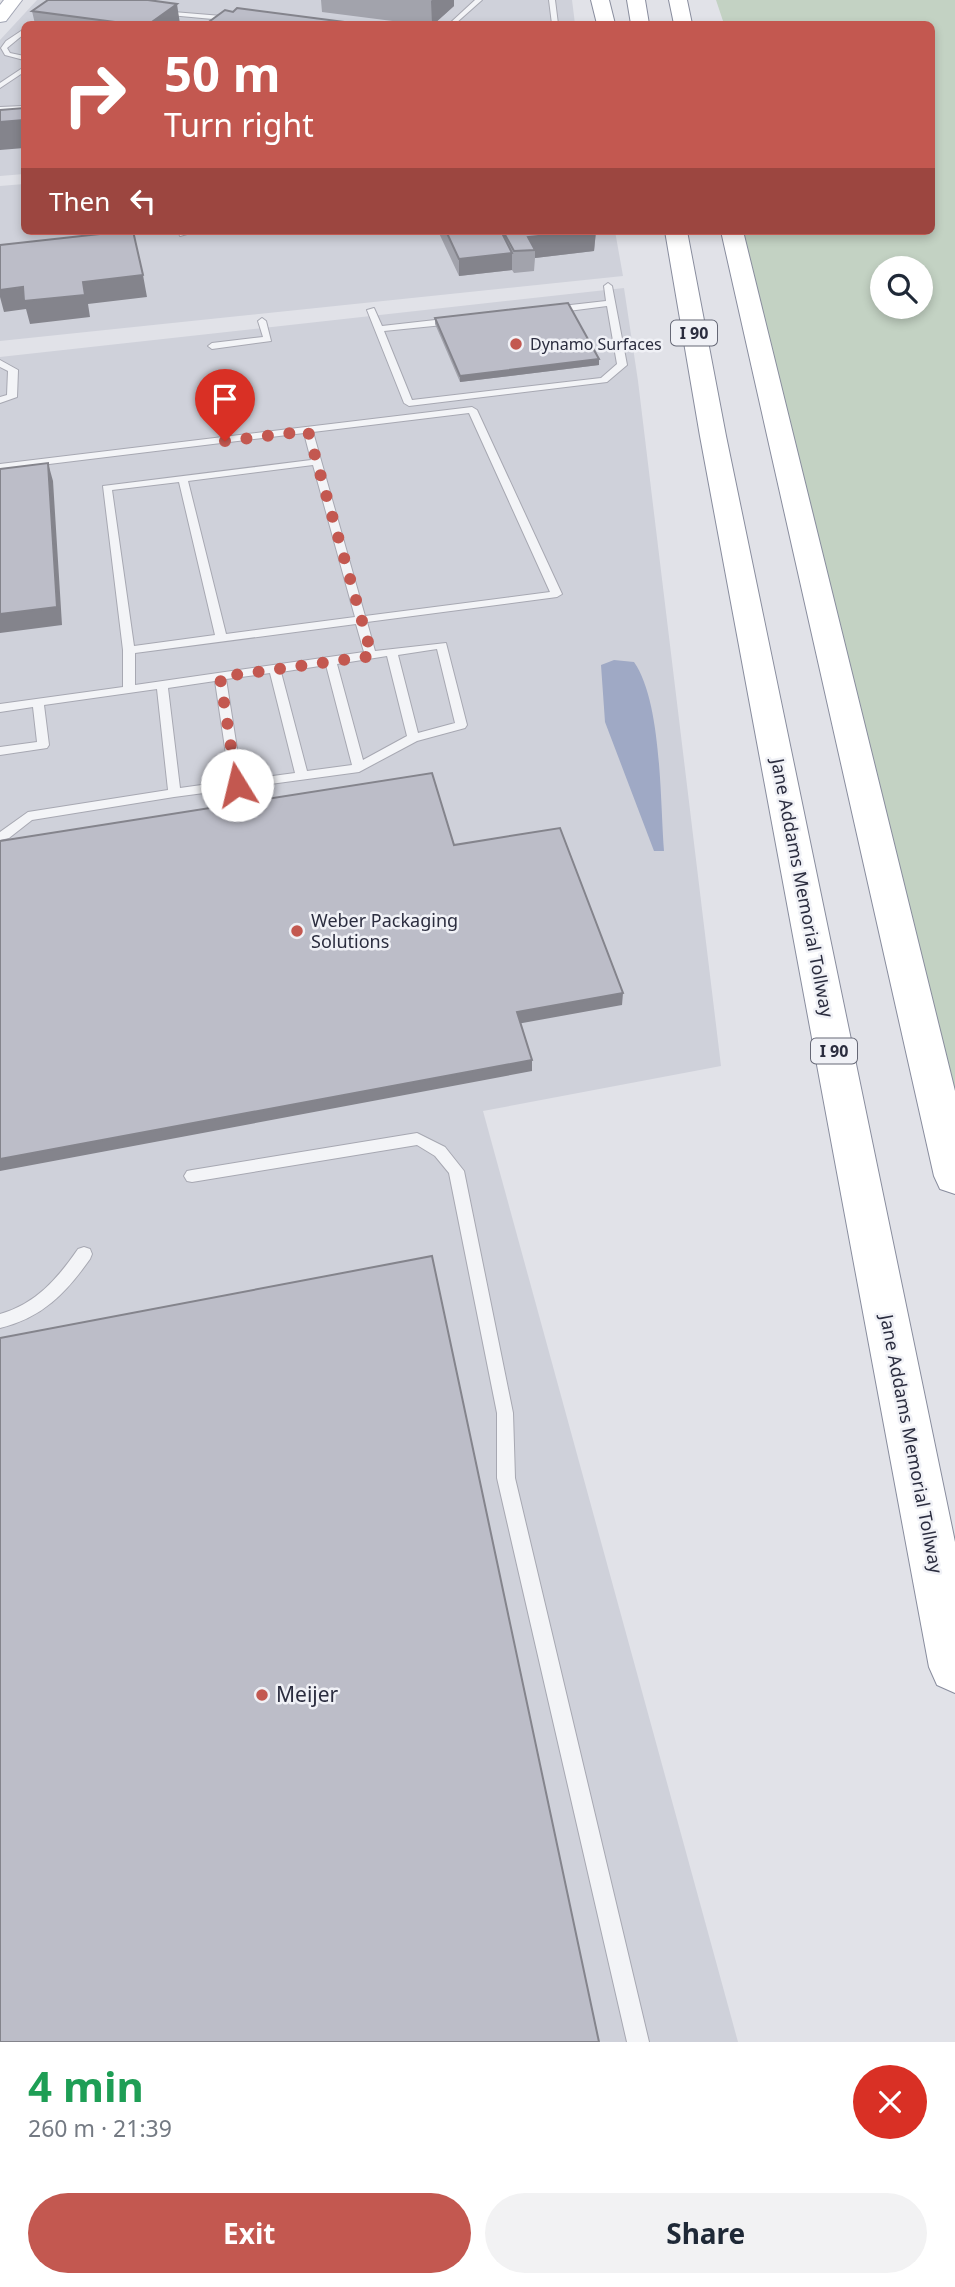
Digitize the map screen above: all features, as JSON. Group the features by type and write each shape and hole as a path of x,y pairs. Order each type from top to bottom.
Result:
{"main road":[{"path":"0,17 13,0"},
{"path":"600,0 605,21"},
{"path":"636,0 640,21"},
{"path":"678,0 684,21"},
{"path":"683,0 685,21"},
{"name":"Jane Addams Memorial Tollway","path":"677,235 713,436 955,1667"},
{"path":"733,235 955,1177"},
{"path":"682,399 713,436"}],"lane":[{"path":"455,21 479,0"},
{"path":"552,0 555,21"},
{"path":"155,12 194,18 240,20"},
{"path":"224,21 228,18"},
{"path":"21,33 4,48 7,54 21,57"},
{"path":"0,86 21,71"},
{"path":"0,109 21,108"},
{"path":"371,310 409,403 604,380 622,365 608,286"},
{"path":"542,311 611,303"},
{"path":"379,329 460,320"},
{"path":"212,346 268,339 262,321"},
{"path":"0,363 13,370 12,397 0,400"},
{"path":"0,467 471,410 557,594 129,650"},
{"path":"308,431 372,656"},
{"path":"129,690 129,650 107,488 317,462"},
{"path":"183,479 221,638"},
{"path":"0,708 442,645 461,725 413,737 359,768 28,816 0,836"},
{"path":"392,653 413,737"},
{"path":"331,661 359,768"},
{"path":"275,669 302,777"},
{"path":"220,677 237,785"},
{"path":"162,685 174,793"},
{"path":"0,751 43,745 38,703"},
{"path":"192,1176 416,1139 432,1144 447,1157 456,1171 505,1413 506,1478 638,2042"},
{"path":"0,1321 33,1311 62,1285 83,1254"}],"shaded area":[{"path":"37,0 572,0 575,21 21,21 21,174 0,176 0,40"},
{"path":"21,184 21,235 616,235 623,276 0,341 0,186"},
{"path":"624,288 638,381 721,1066 483,1111 738,2042 0,2042 0,357"}],"green space":[{"path":"716,0 955,0 955,1172 734,235 935,235 935,21 723,21"}],"water":[{"path":"614,660 634,662 650,701 658,753 664,851 654,851 605,722 601,665"}],"building":[{"path":"48,0 148,0 177,4 153,21 107,21 32,11"},
{"path":"237,8 337,21 210,21 225,10 233,12"},
{"path":"21,108 21,120 0,122 0,110"},
{"path":"91,235 134,235 143,275 83,282 85,295 24,301 23,287 0,290 0,245"},
{"path":"448,235 503,235 512,253 459,259"},
{"path":"505,235 547,235 528,237 535,250 514,251"},
{"name":"Dynamo Surfaces","path":"568,303 599,359 460,376 435,318"},
{"path":"48,463 57,607 0,614 0,469"},
{"name":"Weber Packaging Solutions","path":"432,773 454,845 560,828 623,993 517,1012 532,1060 0,1159 0,841"},
{"name":"Meijer","path":"432,1256 599,2042 0,2042 0,1338"}],"place":[{"name":"Dynamo Surfaces","path":"516,344"},
{"name":"Weber Packaging Solutions","path":"297,931"},
{"name":"Meijer","path":"262,1695"}],"route":[{"path":"225,441 308,431 372,656 220,677 237,785"}]}
